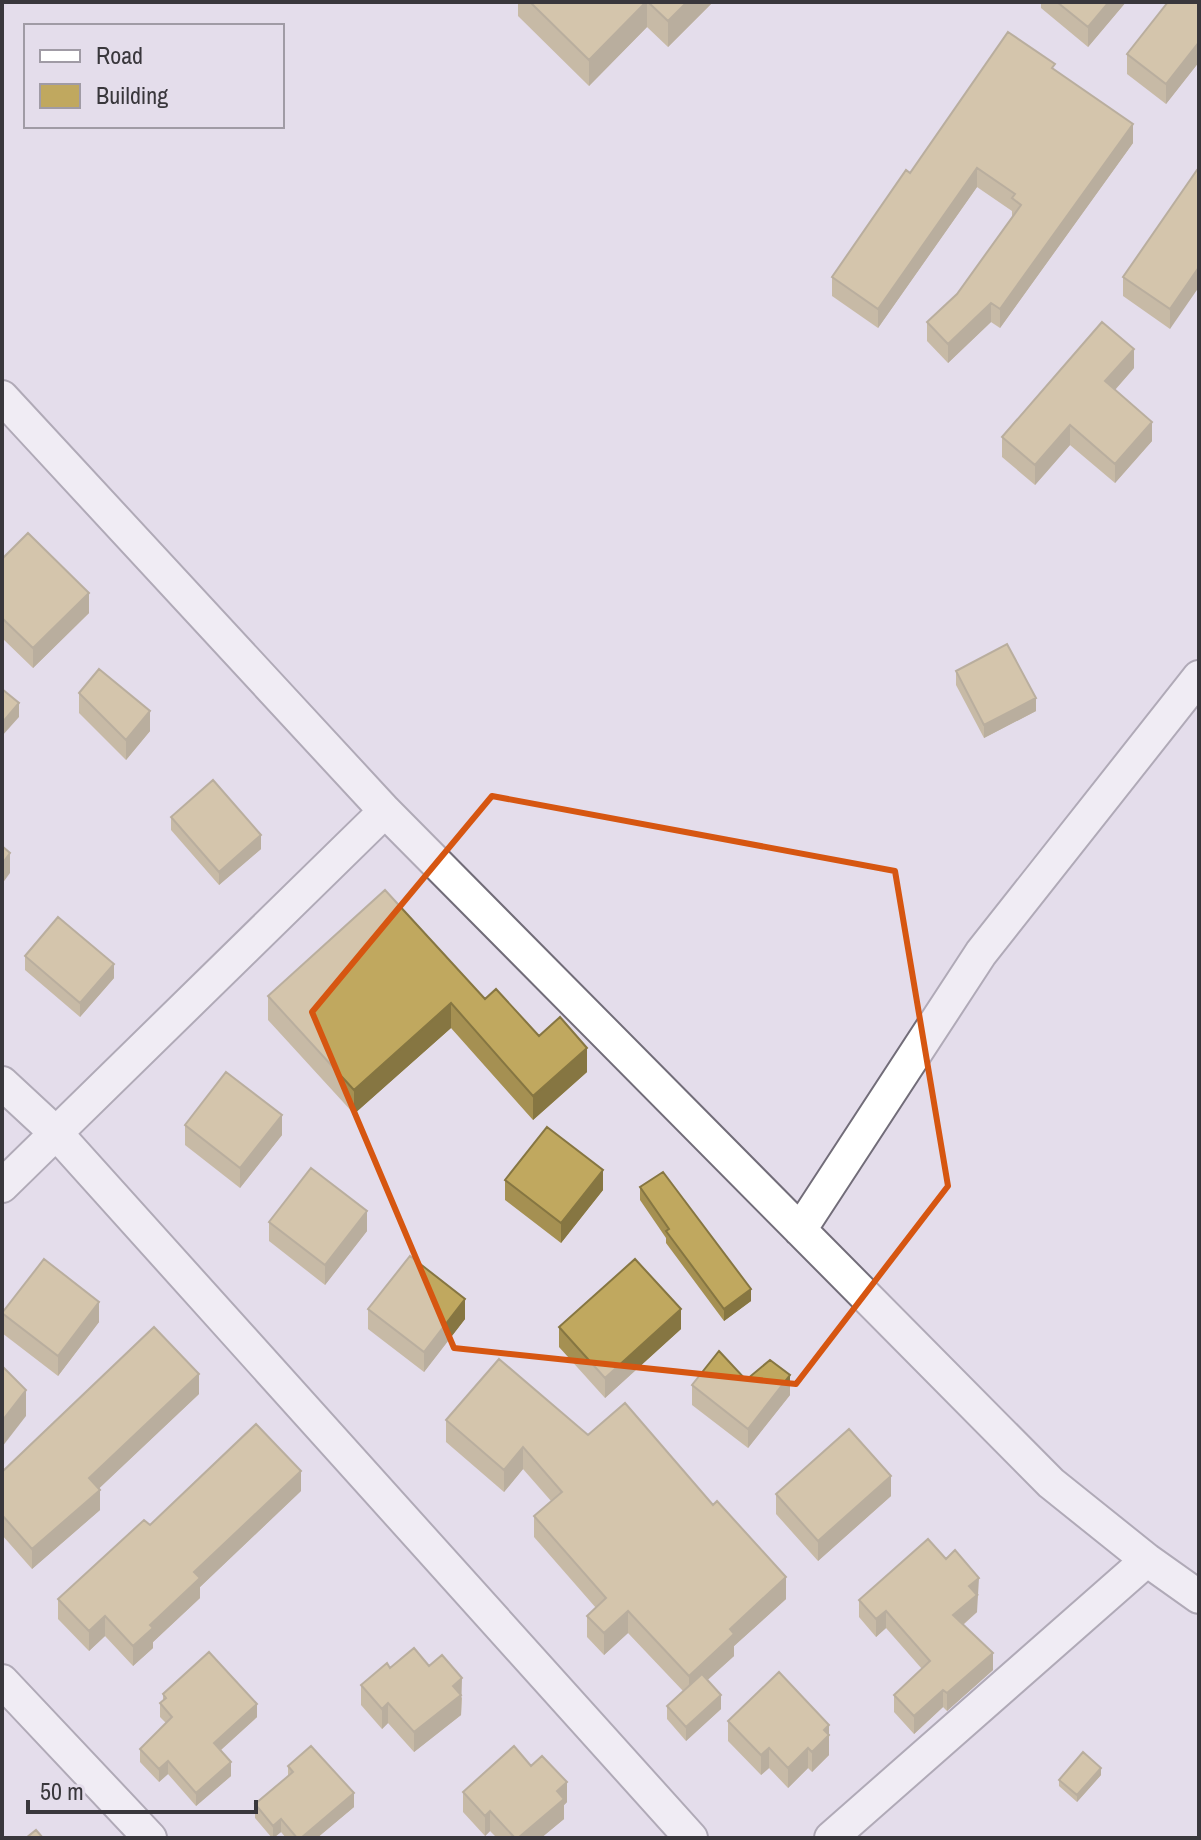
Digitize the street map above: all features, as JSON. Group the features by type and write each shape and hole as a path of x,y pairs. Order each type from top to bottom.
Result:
{"street":[{"path":"2,397 385,811 1051,1483 1147,1560 1199,1597"},
{"path":"800,1230 981,953 1199,677"},
{"path":"2,1186 385,811"},
{"path":"2,1083 57,1134 691,1838"},
{"path":"831,1838 1147,1560"},
{"path":"2,1681 150,1838"}],"highlighted area":[{"path":"492,796 895,871 948,1186 796,1384 454,1348 312,1012"}],"building":[{"path":"530,2 646,2 589,60"},
{"path":"648,2 687,2 668,21"},
{"path":"1057,2 1109,2 1088,27"},
{"path":"1168,2 1199,2 1199,42 1166,84 1127,54"},
{"path":"1008,32 1055,64 1052,68 1133,124 1000,309 991,303 948,344 927,322 957,294 1021,205 1012,198 1015,194 977,168 878,309 832,277 906,170 910,173"},
{"path":"1197,170 1199,267 1170,309 1123,277"},
{"path":"1102,322 1134,349 1105,381 1152,422 1115,464 1070,425 1035,465 1002,437"},
{"path":"28,533 89,593 33,648 2,618 2,559"},
{"path":"1007,644 1036,698 984,725 956,671"},
{"path":"99,669 150,711 126,740 79,693"},
{"path":"2,689 19,703 2,723"},
{"path":"213,780 261,835 219,872 171,817"},
{"path":"2,846 10,853 2,864"},
{"path":"385,890 485,999 496,989 539,1036 560,1017 587,1048 533,1096 451,1003 354,1090 268,996"},
{"path":"58,917 114,964 80,1003 25,956"},
{"path":"226,1072 282,1115 240,1168 185,1125"},
{"path":"547,1127 603,1170 561,1223 505,1180"},
{"path":"311,1168 367,1211 325,1265 269,1222"},
{"path":"663,1172 751,1289 724,1309 666,1231 669,1229 640,1187"},
{"path":"410,1256 465,1299 424,1352 368,1309"},
{"path":"44,1259 99,1302 58,1356 2,1313"},
{"path":"635,1259 681,1309 605,1378 559,1327"},
{"path":"154,1327 199,1374 89,1478 100,1490 32,1549 2,1515 2,1472"},
{"path":"719,1351 746,1380 770,1360 790,1375 748,1429 692,1385"},
{"path":"499,1359 588,1435 625,1403 713,1505 717,1501 786,1577 730,1629 734,1634 689,1676 628,1611 604,1633 587,1616 606,1598 534,1516 562,1492 523,1447 504,1470 446,1420"},
{"path":"2,1366 26,1390 2,1421"},
{"path":"256,1424 301,1471 194,1572 200,1578 150,1625 153,1628 133,1646 105,1616 89,1631 58,1599 144,1520 150,1525"},
{"path":"849,1429 891,1476 818,1541 776,1494"},
{"path":"928,1539 946,1559 955,1550 979,1578 969,1586 977,1595 953,1615 993,1653 947,1693 943,1690 914,1716 894,1695 930,1661 886,1611 876,1619 859,1600"},
{"path":"414,1648 429,1666 442,1655 462,1678 453,1686 461,1695 414,1732 388,1703 382,1709 361,1685 387,1663 390,1668"},
{"path":"209,1652 257,1704 214,1743 231,1762 196,1793 168,1761 159,1769 140,1749 172,1717 160,1703 166,1698 163,1694"},
{"path":"779,1672 829,1725 824,1730 829,1735 812,1752 808,1748 788,1768 769,1748 761,1755 728,1721"},
{"path":"702,1674 721,1695 686,1727 667,1706"},
{"path":"311,1746 354,1793 301,1838 297,1838 281,1819 273,1826 255,1804 293,1772 288,1766"},
{"path":"514,1746 531,1766 542,1756 567,1782 557,1791 564,1799 518,1838 490,1811 485,1816 463,1792"},
{"path":"1083,1752 1101,1768 1077,1795 1059,1780"},
{"path":"36,1830 43,1838 26,1838"}]}
